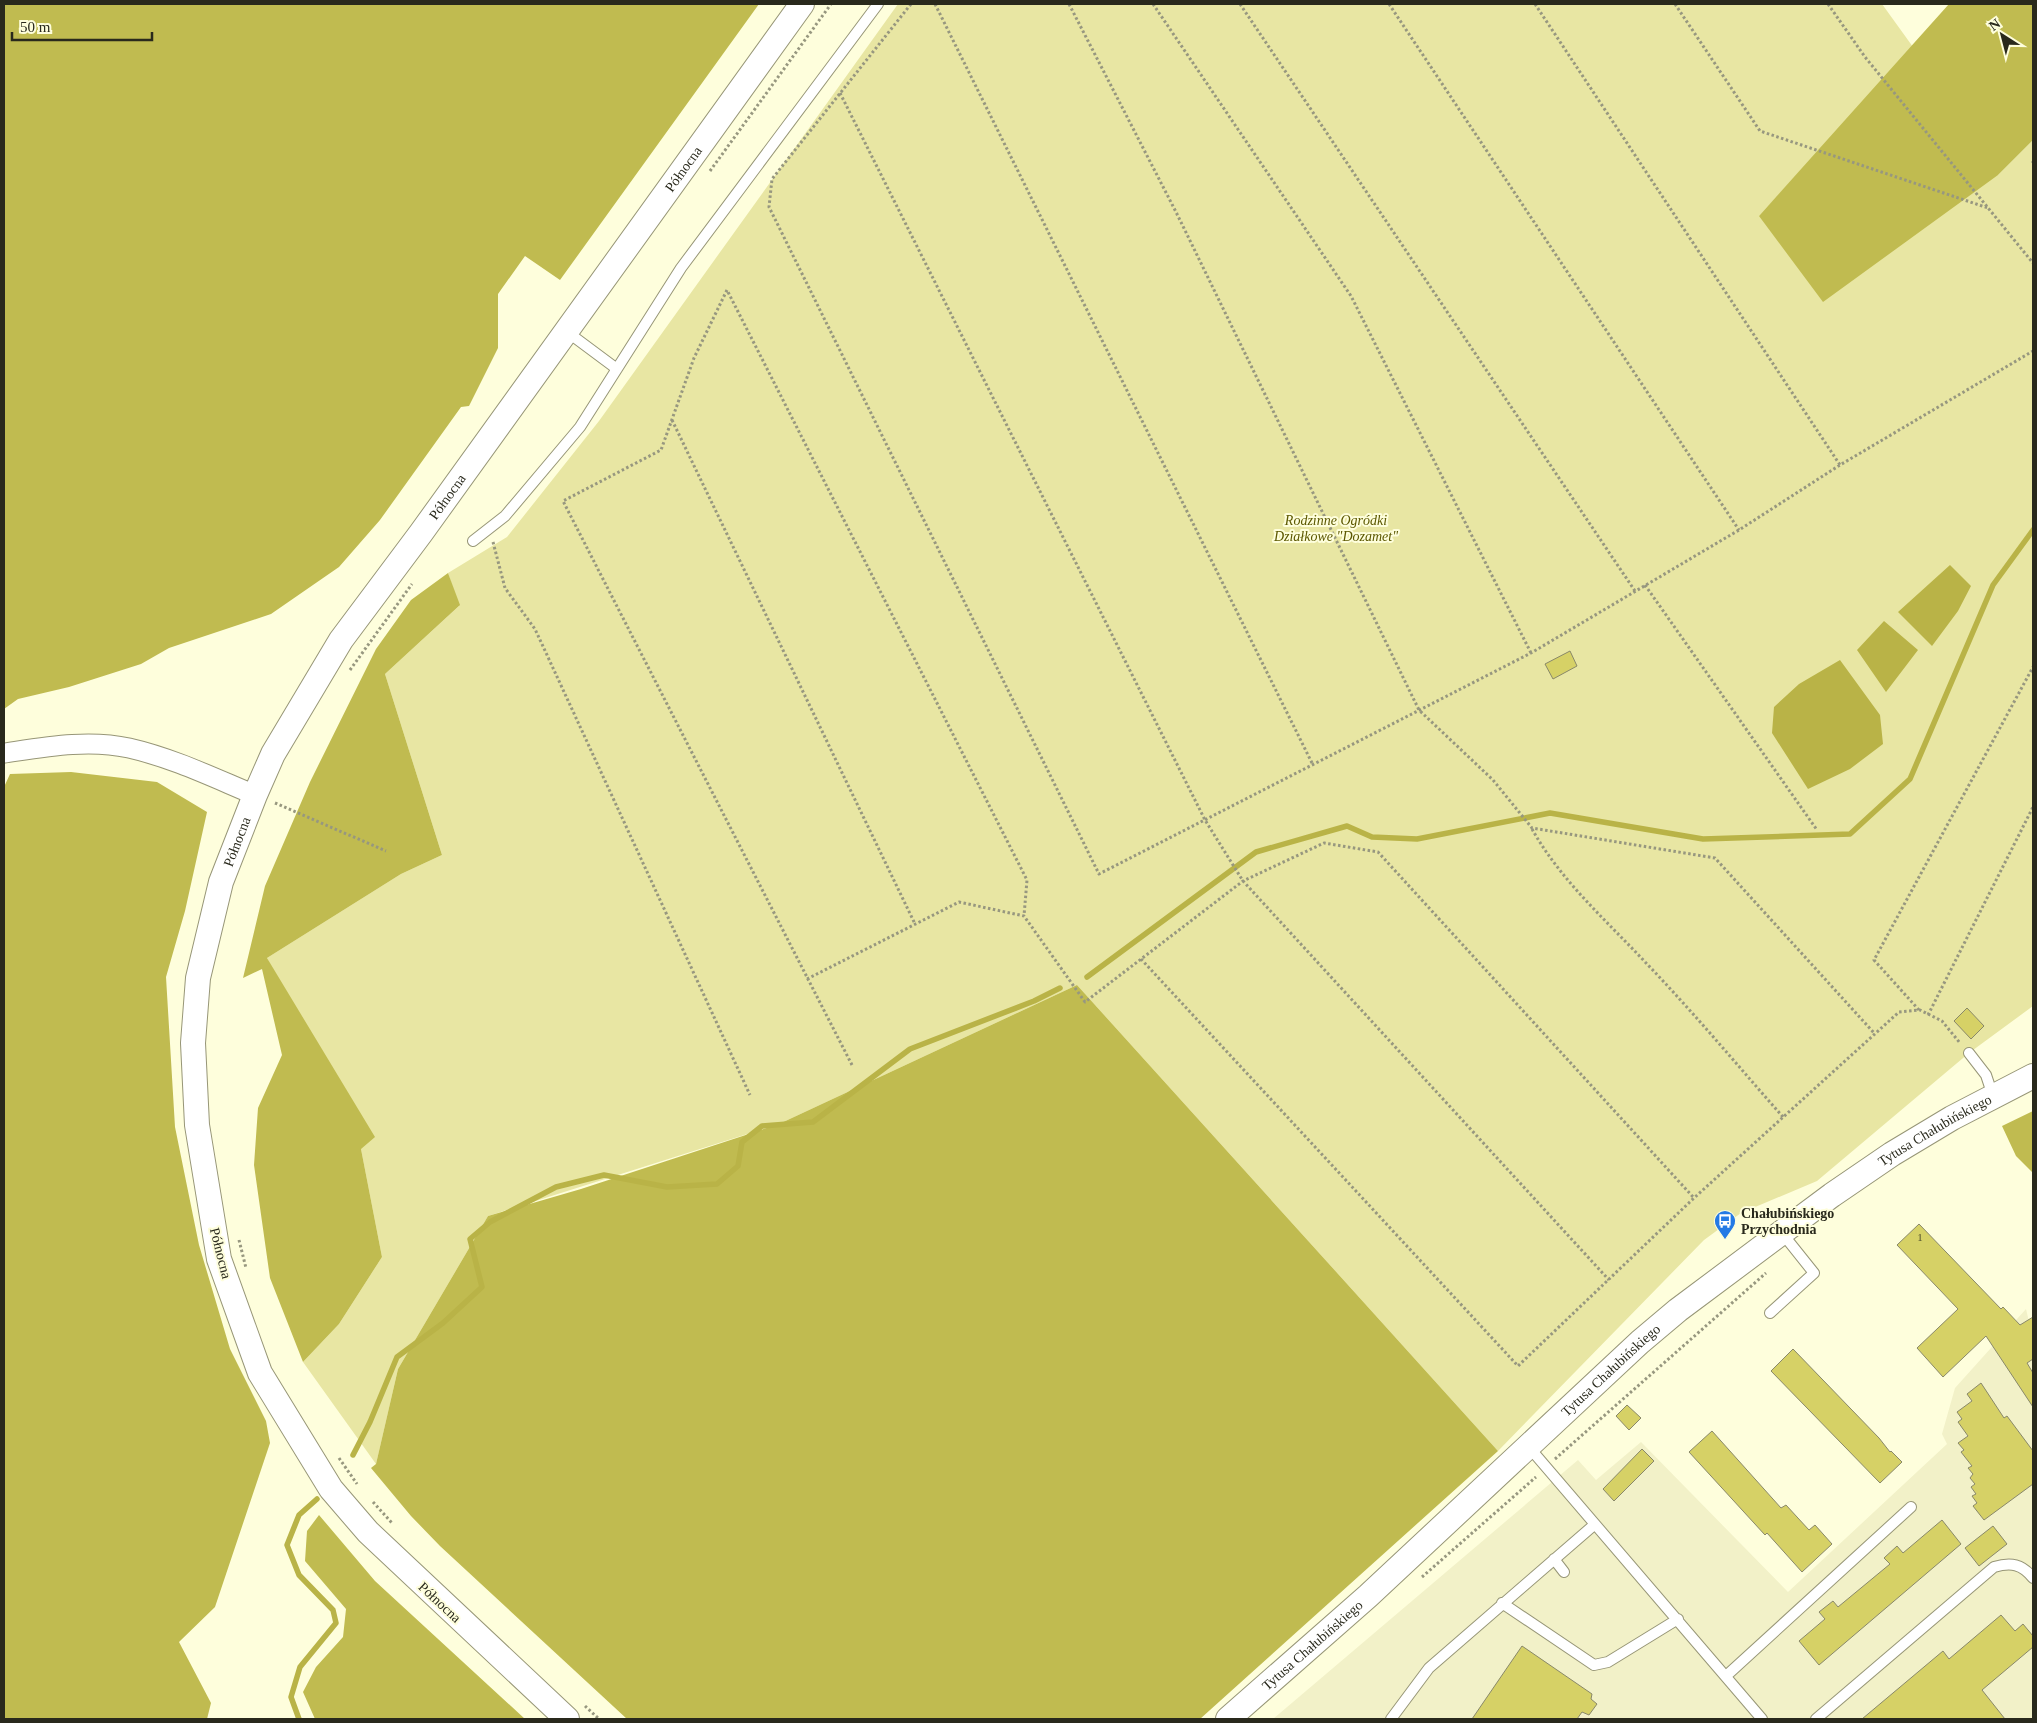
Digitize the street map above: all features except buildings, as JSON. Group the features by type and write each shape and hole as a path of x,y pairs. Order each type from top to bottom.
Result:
{"street":[{"name":"Północna","path":"572,1709 420,1583 368,1532 331,1488 260,1373 219,1259 197,1125 194,1044 198,978 221,882 264,799 273,754 341,640 802,4"},
{"path":"4,753 66,744 128,748 187,766 264,799"},
{"name":"Tytusa Chałubińskiego","path":"1228,1719 1368,1596 1640,1342 1832,1195 1907,1145 1952,1118 2033,1076"}],"lane":[{"path":"473,541 505,516 580,427 681,268 878,4"},
{"path":"566,331 617,369"},
{"path":"1969,1053 1986,1075 1993,1096"},
{"path":"1770,1313 1814,1273 1782,1233"},
{"path":"1528,1446 1594,1525 1678,1618 1762,1719"},
{"path":"1726,1676 1911,1507"},
{"path":"1391,1719 1429,1668 1594,1525"},
{"path":"1554,1559 1564,1572"},
{"path":"1816,1719 1994,1567 2007,1564 2018,1565 2033,1578"},
{"path":"1502,1603 1594,1665 1608,1662 1678,1618"}],"path":[{"path":"911,4 772,179 769,207 1099,874 1531,653 1739,530 1840,464 2033,351"},
{"path":"935,4 1313,765"},
{"path":"1069,4 1176,212 1419,710 1469,755 1514,805 1532,828 1546,854 1565,878 1648,964 1784,1117"},
{"path":"1153,4 1352,296 1531,653"},
{"path":"1240,4 1635,591"},
{"path":"1389,4 1739,530"},
{"path":"1535,4 1840,464"},
{"path":"1675,4 1760,131 1988,208"},
{"path":"1828,4 1865,57 2033,263"},
{"path":"840,93 1205,820 1228,859 1243,882 1609,1280"},
{"path":"852,1065 563,502 661,450 694,358 727,290 1027,880 1024,916 1085,1002 1243,882 1324,842 1378,852 1694,1198"},
{"path":"672,419 915,924"},
{"path":"491,527 496,559 506,588 535,629 750,1094"},
{"path":"1645,585 1817,830"},
{"path":"1969,1053 1942,1021 1920,1010 1874,960 2033,667"},
{"path":"264,799 278,795"},
{"path":"264,799 270,812"},
{"path":"264,799 386,852"},
{"path":"1928,1014 2033,806"},
{"path":"1532,828 1715,858 1875,1034"},
{"path":"807,978 959,902 1024,916"},
{"path":"1141,959 1518,1366 1694,1198 1899,1012 1920,1010"},
{"path":"238,1236 248,1274"},
{"path":"1415,1584 1771,1269"},
{"path":"335,1452 360,1489"},
{"path":"367,1496 394,1525"},
{"path":"572,1709 599,1719"}],"shaded area":[{"path":"4,4 759,4 560,280 525,256 498,294 498,348 469,406 461,407 380,520 339,567 271,614 169,648 141,664 69,687 18,699 4,709"},
{"path":"1949,4 2033,4 2033,140 1998,175 1823,302 1759,216"},
{"path":"1950,565 1971,586 1958,611 1932,646 1898,612"},
{"path":"448,573 460,605 385,674 442,855 401,874 267,958 375,1137 361,1149 382,1257 339,1324 303,1362 270,1278 254,1165 258,1108 282,1055 262,969 243,978 265,886 310,782 376,649 411,600"},
{"path":"1884,621 1918,650 1886,692 1857,650"},
{"path":"1840,660 1880,715 1883,744 1850,769 1808,789 1772,733 1774,707 1799,684"},
{"path":"71,772 157,782 207,812 185,911 166,977 175,1127 199,1245 230,1349 266,1421 270,1443 215,1607 179,1642 211,1703 207,1719 4,1719 4,787 10,774"},
{"path":"1077,985 1498,1451 1200,1719 627,1719 440,1546 411,1516 371,1468 376,1464 398,1369 488,1216 581,1189 779,1124"},
{"path":"2033,1111 2033,1173 2016,1156 2002,1126"},
{"path":"2026,1309 2033,1338 2033,1719 1273,1719 1578,1460 1596,1480 1641,1442 1788,1592 1947,1444 1942,1434 1955,1388"},
{"path":"319,1515 375,1581 525,1719 315,1719 303,1692 316,1667 343,1637 346,1609 305,1561 307,1531"}],"green space":[{"name":"Rodzinne Ogródki Działkowe \"Dozamet\"","path":"898,4 1882,4 1913,47 1759,216 1998,175 2033,140 2033,1006 1969,1053 1817,1181 1741,1213 1704,1240 1498,1451 1077,985 779,1124 488,1216 398,1369 376,1464 303,1362 339,1324 382,1257 361,1149 267,958 401,874 442,855 385,674 459,606 448,573 507,537 599,421"}],"waterway":[{"path":"1087,977 1256,852 1347,826 1372,837 1417,839 1550,813 1703,839 1850,834 1910,779 1993,585 2033,530"},
{"path":"353,1455 370,1422 397,1357 443,1323 482,1287 470,1239 490,1222 556,1187 604,1175 667,1187 717,1184 738,1166 742,1142 762,1126 813,1122 910,1049 1034,1001 1060,988"},
{"path":"299,1719 291,1697 300,1667 336,1623 333,1610 299,1575 287,1545 299,1515 317,1499"}],"place":[{"name":"Chałubińskiego Przychodnia","path":"1725,1240"}]}
